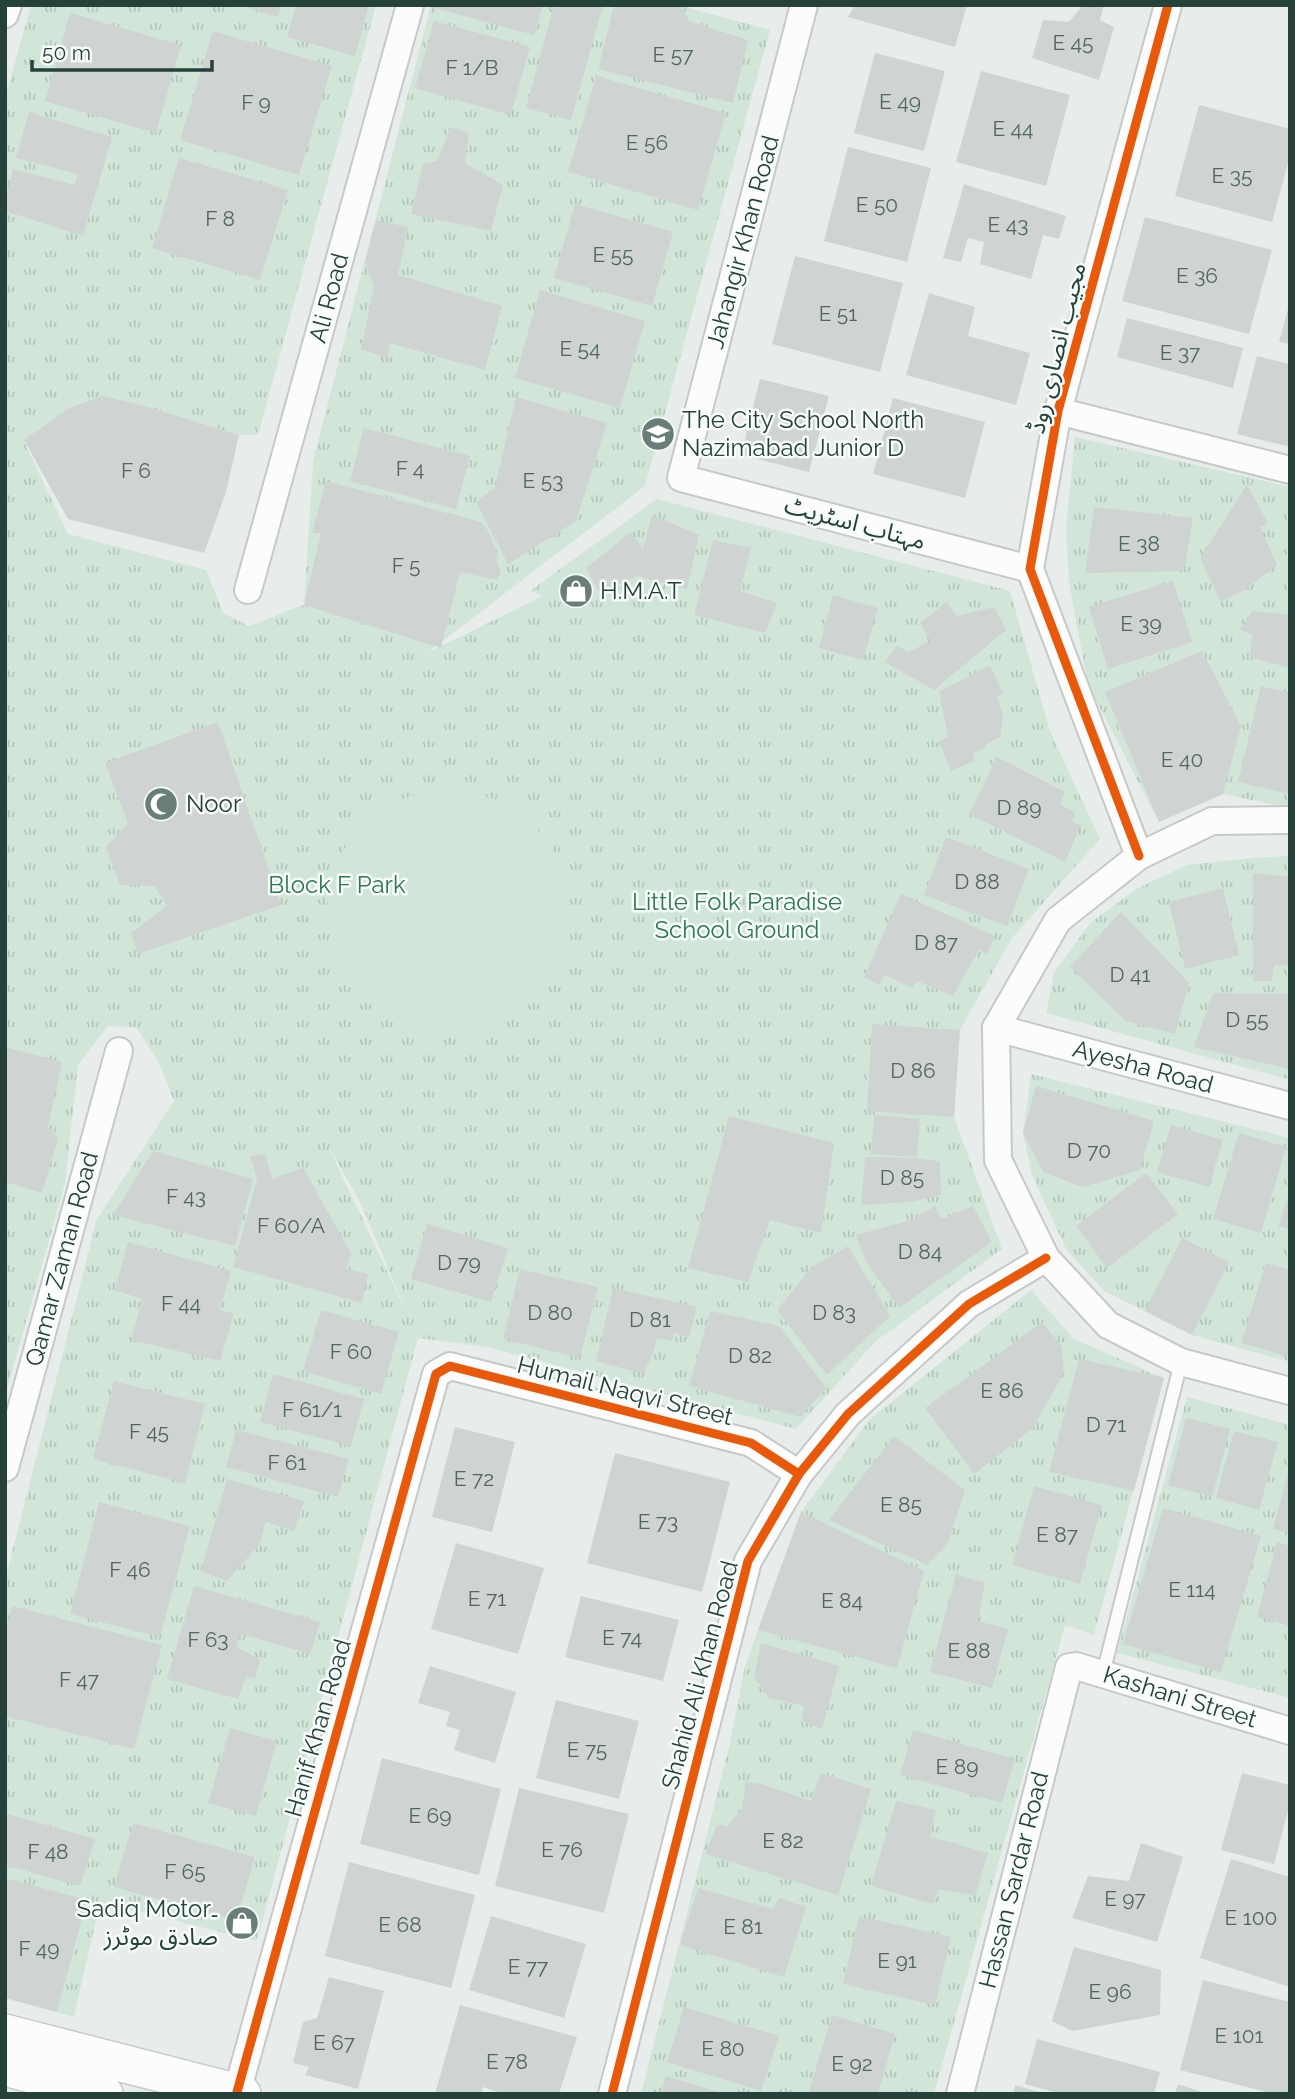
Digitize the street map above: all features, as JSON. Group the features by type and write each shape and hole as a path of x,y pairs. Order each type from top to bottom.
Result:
{"street":[{"path":"5,14 8,5"},
{"name":"Ali Road","path":"248,590 410,5"},
{"name":"Jahangir Khan Road","path":"681,478 804,5"},
{"name":"مجیب انصاری روڈ","path":"1030,569 1058,411 1168,5"},
{"path":"1058,411 1290,470"},
{"name":"مہتاب اسٹریٹ","path":"681,478 1030,569"},
{"path":"1030,569 1139,856"},
{"path":"1290,820 1212,821 1139,856 1058,920 996,1028 998,1160 1046,1258 1108,1325 1181,1362 1290,1391"},
{"name":"Ayesha Road","path":"996,1028 1290,1106"},
{"name":"Qamar Zaman Road","path":"5,1468 119,1051"},
{"name":"Shahid Ali Khan Road","path":"612,2094 748,1561 799,1474 848,1414 969,1304 1046,1258"},
{"name":"Humail Naqvi Street","path":"436,1374 450,1366 751,1443 799,1474"},
{"name":"Hanif Khan Road","path":"240,2093 436,1374"},
{"name":"Kashani Street","path":"1069,1667 1076,1666 1290,1731"},
{"name":"Hassan Sardar Road","path":"960,2094 1069,1667"},
{"path":"5,2033 240,2093"},
{"path":"5,2067 104,2094"}],"lane":[{"path":"1102,1674 1181,1362"}],"green space":[{"path":"31,5 376,5 258,435 239,435 152,408 69,408 24,441 68,534 206,570 223,613 249,626 304,605 313,461 431,5 678,5 770,30 645,486 427,653 543,596 530,591 657,499 1010,591 1050,731 1100,839 1012,938 960,1030 954,1117 1002,1249 876,1341 796,1429 487,1347 418,1338 257,1941 100,1902 74,2017 5,1998 5,1580 97,1219 174,1101 160,1065 136,1027 108,1026 78,1065 65,1184 5,1396 5,98","holes":["329,1147 362,1206 406,1311"]},
{"path":"1075,437 1290,487 1290,808 1223,794 1159,822 1088,685 1069,583 1066,527"},
{"name":"Block F Park","path":"448,790 472,792 494,799 515,810 534,825 549,844 560,865 567,887 567,935 560,957 549,978 534,997 515,1012 494,1023 472,1030 448,1032 424,1030 402,1023 381,1012 362,997 347,978 336,957 329,935 327,911 329,887 336,865 347,844 362,825 381,810 402,799 424,792"},
{"path":"1290,856 1290,1080 1046,1013 1054,973 1090,923 1138,888 1187,865"},
{"path":"1031,1074 1290,1138 1290,1362 1192,1335 1104,1291 1066,1249 1032,1175 1023,1133"},
{"path":"1031,1290 1074,1339 1164,1378 1094,1635 1065,1625 934,2094 641,2094 730,1743 745,1666 801,1512 869,1420"},
{"path":"1187,1397 1290,1425 1290,1698 1117,1653"}],"building":[{"path":"239,5 281,5 278,17"},
{"path":"296,5 369,5 355,56 287,37"},
{"path":"436,5 543,5 534,35 435,8"},
{"path":"554,5 603,5 571,120 526,108"},
{"path":"614,5 681,5 689,21 748,40 733,103 598,69"},
{"path":"855,5 967,5 955,47 848,17"},
{"path":"1083,5 1104,5 1100,20 1114,27 1099,80 1032,58 1043,20 1069,22"},
{"path":"70,13 181,45 156,133 45,101"},
{"path":"434,21 530,47 511,115 415,88"},
{"path":"213,31 332,66 299,175 180,140"},
{"path":"875,53 945,71 924,151 854,133"},
{"path":"981,71 1070,95 1046,186 956,162"},
{"path":"596,76 726,113 698,210 568,172"},
{"path":"1199,105 1290,129 1290,156 1272,222 1175,196"},
{"path":"29,112 112,137 83,236 5,211 13,169 75,185 78,174 16,158"},
{"path":"451,127 469,133 465,163 503,185 491,231 411,214 423,164 437,161"},
{"path":"848,147 931,168 907,262 824,241"},
{"path":"179,158 288,190 260,280 152,248"},
{"path":"964,184 1066,216 1059,239 1043,235 1031,279 980,264 984,242 968,238 961,262 943,258"},
{"path":"575,204 673,232 652,306 554,278"},
{"path":"1145,217 1272,250 1249,334 1122,301"},
{"path":"376,220 408,227 398,275 502,306 485,370 390,343 387,358 361,349 374,286 365,261"},
{"path":"795,256 903,283 880,372 772,344"},
{"path":"540,290 645,321 620,408 515,378"},
{"path":"929,293 975,307 968,336 1030,353 1016,405 906,375"},
{"path":"1290,305 1290,344 1279,342"},
{"path":"1127,318 1243,348 1233,388 1117,357"},
{"path":"1257,356 1290,364 1290,447 1237,434"},
{"path":"760,379 829,396 809,472 741,455"},
{"path":"103,396 239,435 226,492 204,553 68,519 24,440 69,408"},
{"path":"516,397 607,423 576,521 508,564 476,502 495,487"},
{"path":"893,398 985,422 965,498 873,474"},
{"path":"364,428 470,456 456,509 350,481"},
{"path":"326,481 481,522 488,531 498,553 497,562 501,571 497,580 460,572 441,648 304,605 321,533 312,533"},
{"path":"1247,485 1268,523 1260,527 1277,565 1246,589 1221,602 1200,558"},
{"path":"1094,507 1193,518 1184,571 1085,573"},
{"path":"652,515 699,535 687,589 638,576 600,593 586,568 631,532 643,549"},
{"path":"713,540 751,548 740,591 777,603 765,633 694,615"},
{"path":"1173,581 1192,642 1108,669 1089,607"},
{"path":"833,595 878,608 863,660 819,648"},
{"path":"947,602 956,616 994,607 1006,630 934,690 885,662 897,646 909,652 930,641 920,623"},
{"path":"1253,611 1290,615 1290,668 1250,657 1252,635 1240,630"},
{"path":"1202,651 1241,726 1223,794 1159,822 1105,692"},
{"path":"990,665 1003,693 997,697 1003,715 1000,737 973,753 974,761 951,771 939,741 948,737 939,692"},
{"path":"1261,686 1290,693 1290,794 1238,782"},
{"path":"218,722 281,905 138,954 131,933 167,906 154,886 120,885 106,847 128,823 105,763"},
{"path":"997,757 1065,792 1060,804 1075,813 1072,822 1081,825 1065,862 969,814"},
{"path":"946,837 1029,869 1007,926 924,895"},
{"path":"1253,873 1290,877 1290,966 1274,965 1272,981 1253,981"},
{"path":"1223,888 1239,955 1185,969 1169,902"},
{"path":"901,894 995,936 987,954 979,950 953,996 917,981 912,988 885,975 879,985 864,977"},
{"path":"1121,912 1189,983 1175,1034 1126,1021 1070,967"},
{"path":"1213,993 1290,994 1290,1069 1194,1047"},
{"path":"872,1024 960,1030 954,1117 867,1111"},
{"path":"5,1047 62,1062 48,1126 58,1139 42,1193 5,1182"},
{"path":"1036,1086 1154,1121 1140,1170 1083,1187 1043,1172 1023,1133"},
{"path":"874,1115 920,1119 917,1157 871,1154"},
{"path":"729,1116 834,1143 821,1233 770,1220 748,1282 688,1268"},
{"path":"1171,1125 1223,1140 1209,1187 1157,1172"},
{"path":"1239,1133 1286,1147 1261,1233 1213,1219"},
{"path":"153,1151 253,1179 235,1246 113,1215"},
{"path":"265,1154 272,1179 303,1168 351,1253 347,1269 368,1274 362,1303 233,1267 257,1179 250,1156"},
{"path":"865,1157 917,1158 940,1162 941,1195 910,1202 861,1205"},
{"path":"1146,1173 1178,1214 1107,1268 1076,1226"},
{"path":"1290,1191 1290,1229 1278,1226"},
{"path":"935,1206 942,1219 973,1206 992,1242 899,1308 866,1262 856,1235 911,1220"},
{"path":"427,1224 508,1248 491,1302 411,1279"},
{"path":"1182,1238 1229,1262 1192,1335 1145,1311"},
{"path":"128,1242 231,1271 220,1310 234,1313 220,1361 131,1340 142,1299 115,1290"},
{"path":"848,1246 890,1316 827,1375 777,1310 811,1268"},
{"path":"1266,1263 1290,1270 1290,1357 1241,1343"},
{"path":"520,1269 598,1287 580,1358 503,1339"},
{"path":"613,1288 697,1307 689,1337 674,1333 672,1341 657,1338 643,1374 596,1361"},
{"path":"321,1310 399,1332 381,1394 303,1371"},
{"path":"710,1311 779,1326 826,1388 801,1417 689,1386"},
{"path":"1042,1322 1062,1347 1064,1373 1033,1428 974,1474 925,1408"},
{"path":"1079,1359 1164,1378 1134,1491 1049,1472"},
{"path":"273,1374 364,1399 351,1446 260,1422"},
{"path":"114,1381 205,1404 185,1483 93,1459"},
{"path":"1186,1418 1230,1429 1212,1497 1168,1485"},
{"path":"455,1427 515,1442 492,1532 432,1517"},
{"path":"236,1430 349,1459 338,1497 226,1467"},
{"path":"1234,1431 1278,1442 1259,1510 1216,1498"},
{"path":"894,1436 965,1490 947,1545 927,1565 829,1520"},
{"path":"615,1453 730,1482 702,1592 587,1563"},
{"path":"1290,1470 1290,1533 1273,1529"},
{"path":"227,1479 304,1501 294,1531 266,1522 259,1545 227,1581 201,1571"},
{"path":"1034,1486 1102,1505 1080,1584 1012,1565"},
{"path":"99,1502 190,1526 160,1637 70,1614"},
{"path":"1163,1508 1261,1536 1221,1672 1123,1644"},
{"path":"801,1512 924,1571 897,1668 758,1630"},
{"path":"1277,1542 1290,1546 1290,1626 1257,1617"},
{"path":"456,1543 544,1568 518,1654 431,1629"},
{"path":"956,1574 985,1583 978,1621 1008,1629 992,1688 930,1672"},
{"path":"194,1586 320,1622 310,1654 241,1634 236,1646 260,1660 255,1679 246,1676 238,1699 167,1679"},
{"path":"581,1596 679,1620 663,1681 565,1657"},
{"path":"12,1606 162,1645 134,1749 5,1716 5,1632"},
{"path":"761,1643 839,1666 822,1729 802,1721 804,1706 769,1698 754,1677"},
{"path":"430,1666 516,1692 495,1763 454,1750 460,1730 446,1726 450,1712 418,1703"},
{"path":"556,1700 639,1721 619,1799 536,1778"},
{"path":"230,1728 277,1741 256,1816 208,1803"},
{"path":"913,1730 1015,1759 1002,1803 900,1775"},
{"path":"382,1758 501,1789 479,1875 360,1844"},
{"path":"821,1773 871,1789 838,1895 705,1854 717,1825 727,1827 742,1808 746,1782 761,1784 811,1801"},
{"path":"1242,1773 1290,1785 1290,1803 1274,1864 1221,1850"},
{"path":"519,1788 629,1814 604,1913 495,1886"},
{"path":"896,1801 936,1810 930,1837 988,1853 975,1896 939,1889 933,1904 871,1886"},
{"path":"5,1813 95,1839 80,1886 5,1865"},
{"path":"133,1823 255,1857 236,1921 114,1887"},
{"path":"1141,1843 1183,1857 1157,1942 1072,1918 1088,1876 1129,1881"},
{"path":"1231,1859 1290,1877 1290,1987 1200,1958"},
{"path":"349,1862 475,1895 451,1988 325,1956"},
{"path":"5,1878 87,1900 57,2012 5,1998"},
{"path":"698,1888 773,1909 779,1898 806,1907 784,1977 680,1945"},
{"path":"491,1916 586,1944 564,2018 469,1990"},
{"path":"859,1916 951,1937 935,2005 843,1984"},
{"path":"1074,1947 1161,1970 1160,2015 1072,2031 1052,2021"},
{"path":"329,1977 384,1991 358,2089 305,2075 309,2067 293,2063 303,2022 317,2018"},
{"path":"1203,1980 1290,2002 1288,2094 1274,2094 1180,2070"},
{"path":"460,2005 577,2037 559,2094 504,2094 483,2087 481,2094 435,2094"},
{"path":"684,2007 779,2036 761,2091 667,2062"},
{"path":"832,2015 895,2034 878,2094 808,2094"},
{"path":"1037,2039 1160,2072 1154,2094 1061,2094 1025,2084"},
{"path":"666,2076 722,2093 722,2094 660,2094"},
{"path":"1178,2084 1205,2093 1205,2094 1175,2094"},
{"path":"1015,2085 1042,2093 1042,2094 1013,2094"}],"cycle path":[{"path":"1139,856 1030,569 1058,411 1168,5"},
{"path":"612,2094 748,1561 799,1474 848,1414 969,1304 1046,1258"},
{"path":"237,2092 436,1374 450,1366 751,1443 799,1474"}],"place":[{"name":"The City School North Nazimabad Junior D","path":"658,434"},
{"name":"H.M.A.T","path":"576,591"},
{"name":"Noor","path":"161,804"},
{"name":"Sadiq Motor۔ صادق موٹرز","path":"242,1923"}],"park label":[{"name":"Little Folk Paradise School Ground","path":"737,916"}]}
